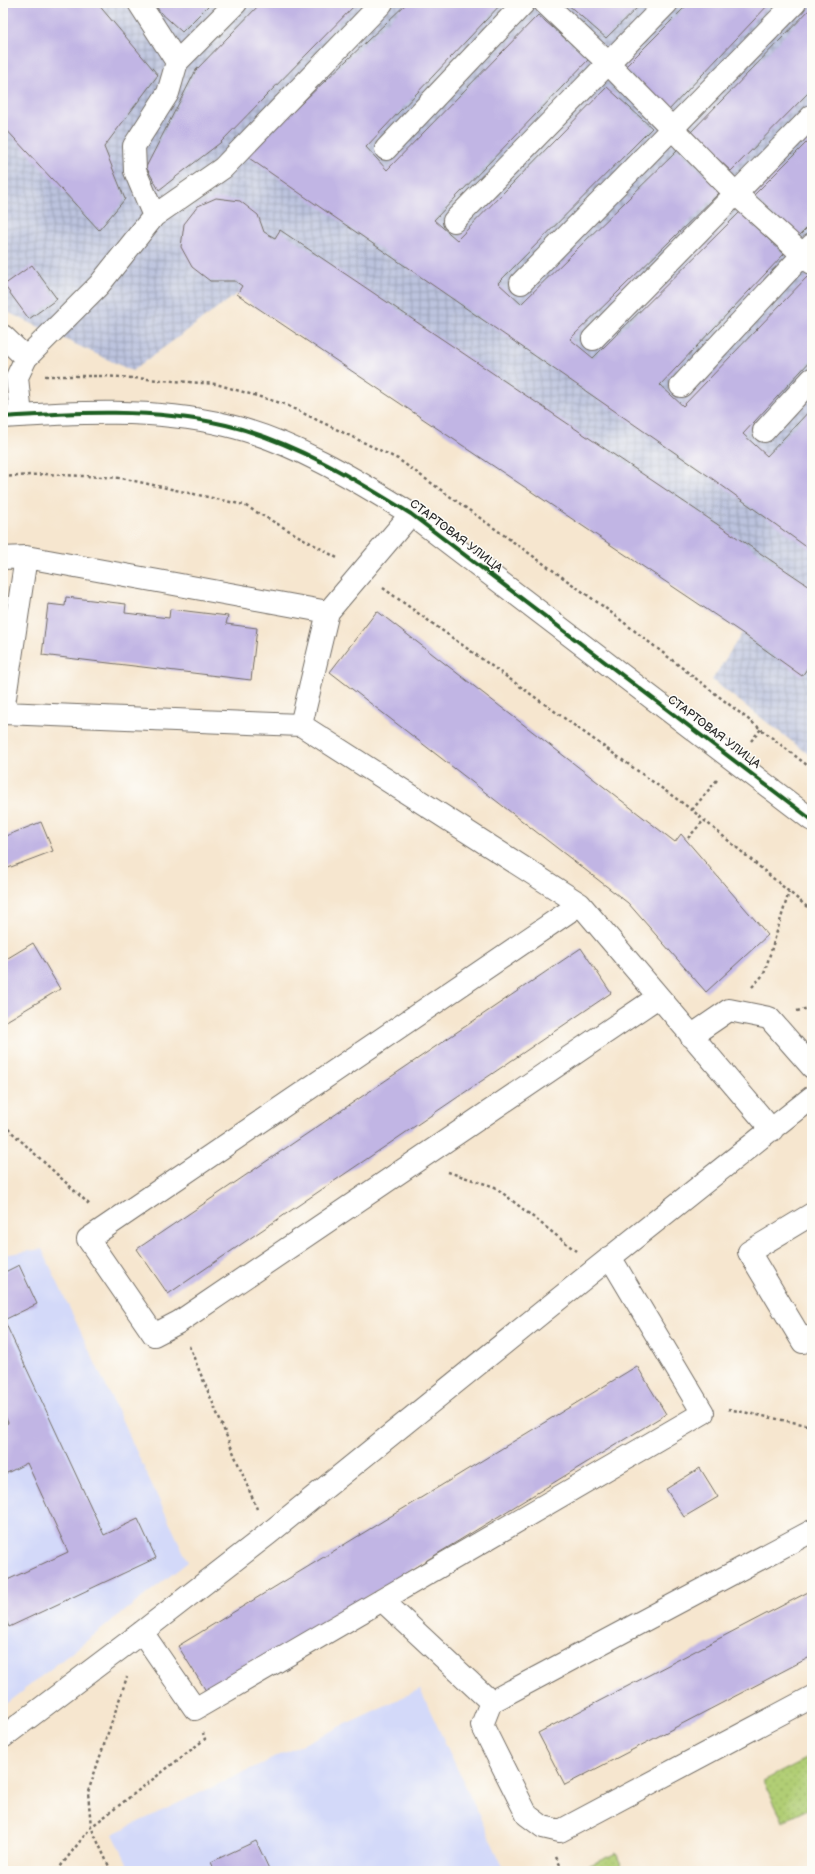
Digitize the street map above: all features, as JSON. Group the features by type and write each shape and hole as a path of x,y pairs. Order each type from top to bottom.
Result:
{"street":[{"path":"139,3 177,62"},
{"path":"154,216 135,170 134,146 168,93 177,62 236,3"},
{"path":"12,417 17,377 26,358 99,285 154,216 223,168 382,3"},
{"path":"386,149 524,3"},
{"path":"545,3 608,63 735,193 809,254 681,386"},
{"path":"454,221 667,3"},
{"path":"522,283 795,3"},
{"path":"593,339 812,116"},
{"path":"3,336 26,358"},
{"path":"764,431 812,379"},
{"name":"СТАРТОВАЯ УЛИЦА","path":"12,417 102,413 173,416 226,425 274,441 345,474 411,514 812,820"},
{"path":"301,725 328,612 411,514"},
{"path":"3,558 26,557 328,612"},
{"path":"26,557 3,712 301,725 580,904 772,1130"},
{"path":"580,904 88,1239 154,1335 179,1322 658,997"},
{"path":"691,1036 729,1010 769,1018 812,1067"},
{"path":"3,1737 268,1534 604,1262 812,1097"},
{"path":"812,1214 749,1252 803,1342 812,1336"},
{"path":"142,1632 195,1709 702,1413 604,1262"},
{"path":"812,1531 491,1702 482,1725 527,1815 543,1827 560,1831 812,1697"},
{"path":"382,1600 491,1702"}],"path":[{"path":"3,477 45,474 121,478 244,505 362,572 704,820 812,911"},
{"path":"688,838 704,820"},
{"path":"729,1010 748,993 764,974 789,892"},
{"path":"3,1127 5,1126 111,1224"},
{"path":"416,1162 495,1187 604,1262"},
{"path":"179,1322 268,1534"},
{"path":"696,1402 812,1426"},
{"path":"111,1871 91,1827 88,1792 128,1676"},
{"path":"57,1871 91,1827 205,1739 195,1709"}],"shaded area":[{"path":"3,3 812,3 812,757 712,680 742,633 237,294 132,371 3,310"},
{"path":"42,1249 188,1562 3,1706 3,1255"},
{"path":"420,1689 505,1871 131,1871 113,1834"}],"green space":[{"path":"812,1756 812,1807 783,1821 763,1781"},
{"path":"616,1853 624,1871 579,1870"}],"building":[{"path":"3,3 97,3 158,75 104,147 125,199 99,230 3,126"},
{"path":"155,3 211,3 182,32 159,11"},
{"path":"261,3 357,3 220,143 159,190 146,167 196,70"},
{"path":"407,3 502,3 366,147 387,170 538,15 589,59 434,220 457,240 607,87 652,128 498,283 521,304 678,150 721,191 570,339 593,358 740,212 784,254 660,385 683,406 807,277 812,282 812,359 743,434 767,456 812,408 812,493 809,497 812,500 812,551 710,477 246,156"},
{"path":"566,3 642,3 606,38"},
{"path":"689,3 770,3 668,111 624,68"},
{"path":"812,7 812,89 731,171 690,133"},
{"path":"812,137 812,223 797,238 753,196"},
{"path":"216,198 240,201 258,215 264,232 275,238 280,230 812,588 812,668 809,666 802,676 742,633 237,294 242,286 235,281 210,281 192,267 181,247 184,224 198,206"},
{"path":"32,265 57,299 29,319 4,285"},
{"path":"66,597 126,604 125,613 169,618 170,609 228,616 226,624 257,628 251,680 42,655 48,604 65,606"},
{"path":"377,611 675,842 681,834 768,935 706,992 628,903 330,672"},
{"path":"41,822 53,851 3,870 3,837"},
{"path":"33,943 60,989 3,1023 3,961"},
{"path":"581,948 611,993 168,1294 137,1249"},
{"path":"19,1265 37,1304 4,1320 104,1535 138,1519 156,1558 9,1627 3,1613 3,1582 68,1552 27,1463 3,1475 3,1425 8,1423 3,1411 3,1273"},
{"path":"637,1366 666,1414 208,1694 178,1646"},
{"path":"700,1468 718,1497 684,1517 666,1489"},
{"path":"812,1590 812,1656 565,1785 538,1733"},
{"path":"256,1841 270,1871 215,1871 211,1862"}],"cycle path":[{"path":"3,417 87,413 171,416 226,425 250,432 274,440 322,462 368,487 411,514 812,820"}]}
